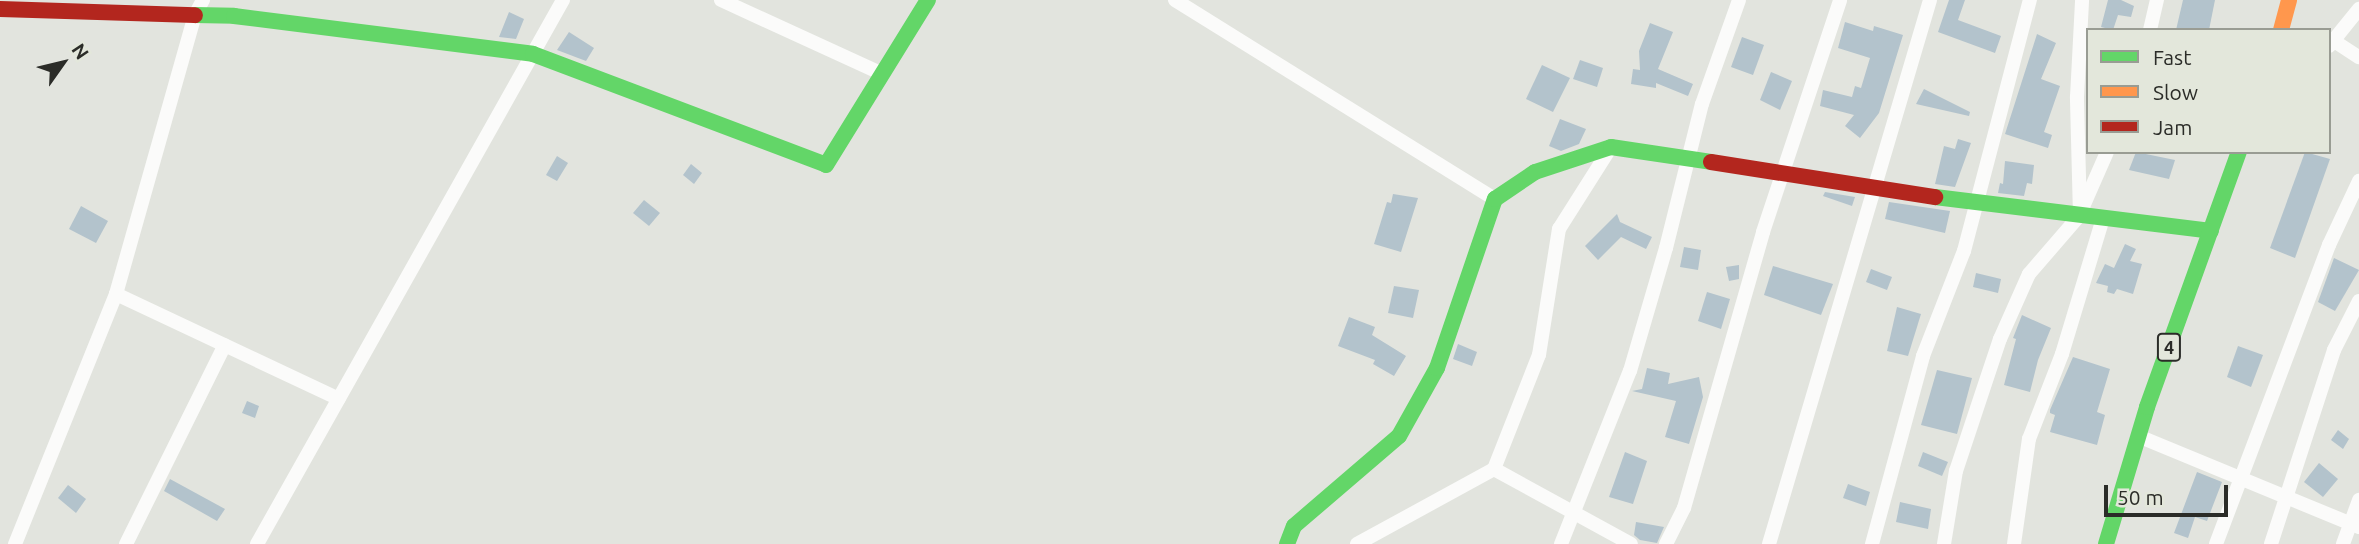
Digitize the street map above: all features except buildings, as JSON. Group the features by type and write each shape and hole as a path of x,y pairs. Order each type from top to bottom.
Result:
{"main road":[{"path":"0,9 199,8 234,16 533,54 825,165 928,0"},
{"path":"2282,28 2289,0"},
{"path":"1287,544 1294,526 1399,436 1437,369 1495,199 1535,172 1611,147 1977,203 2211,231"},
{"name":"4","path":"2106,544 2138,436 2238,154"}],"street":[{"path":"257,544 563,0"},
{"path":"720,0 884,74"},
{"path":"1175,0 1495,199"},
{"path":"1561,544 1630,371 1702,104 1739,0"},
{"path":"1666,544 1684,508 1783,173 1840,0"},
{"path":"1769,544 1930,0"},
{"path":"1872,544 1923,356 1964,251 2030,0"},
{"path":"2080,215 2077,97 2082,0"},
{"path":"2150,28 2157,0"},
{"path":"15,544 116,294 199,8"},
{"path":"2359,9 2331,43 2359,57"},
{"path":"1357,544 1494,470 1539,355 1559,229 1611,147"},
{"path":"1944,544 1956,471 2000,339 2029,274 2080,215 2106,154"},
{"path":"2216,544 2329,245 2359,181"},
{"path":"2014,544 2029,439 2062,354 2103,218"},
{"path":"116,294 339,399"},
{"path":"2271,544 2334,350 2359,301"},
{"path":"126,544 225,345"},
{"path":"2138,436 2355,525"},
{"path":"1494,470 1631,544"},
{"path":"2343,544 2355,525 2359,500"}],"traffic: fast":[{"path":"195,15 234,16 533,54 826,165 928,0"},
{"path":"1287,544 1294,526 1399,436 1437,368 1495,199 1535,172 1611,147 1711,162"},
{"path":"2106,544 2147,407 2238,154"},
{"path":"1935,197 2211,231"}],"traffic: slow":[{"path":"2282,28 2289,0"}],"traffic: jam":[{"path":"0,9 195,15"},
{"path":"1711,162 1935,197"}]}
